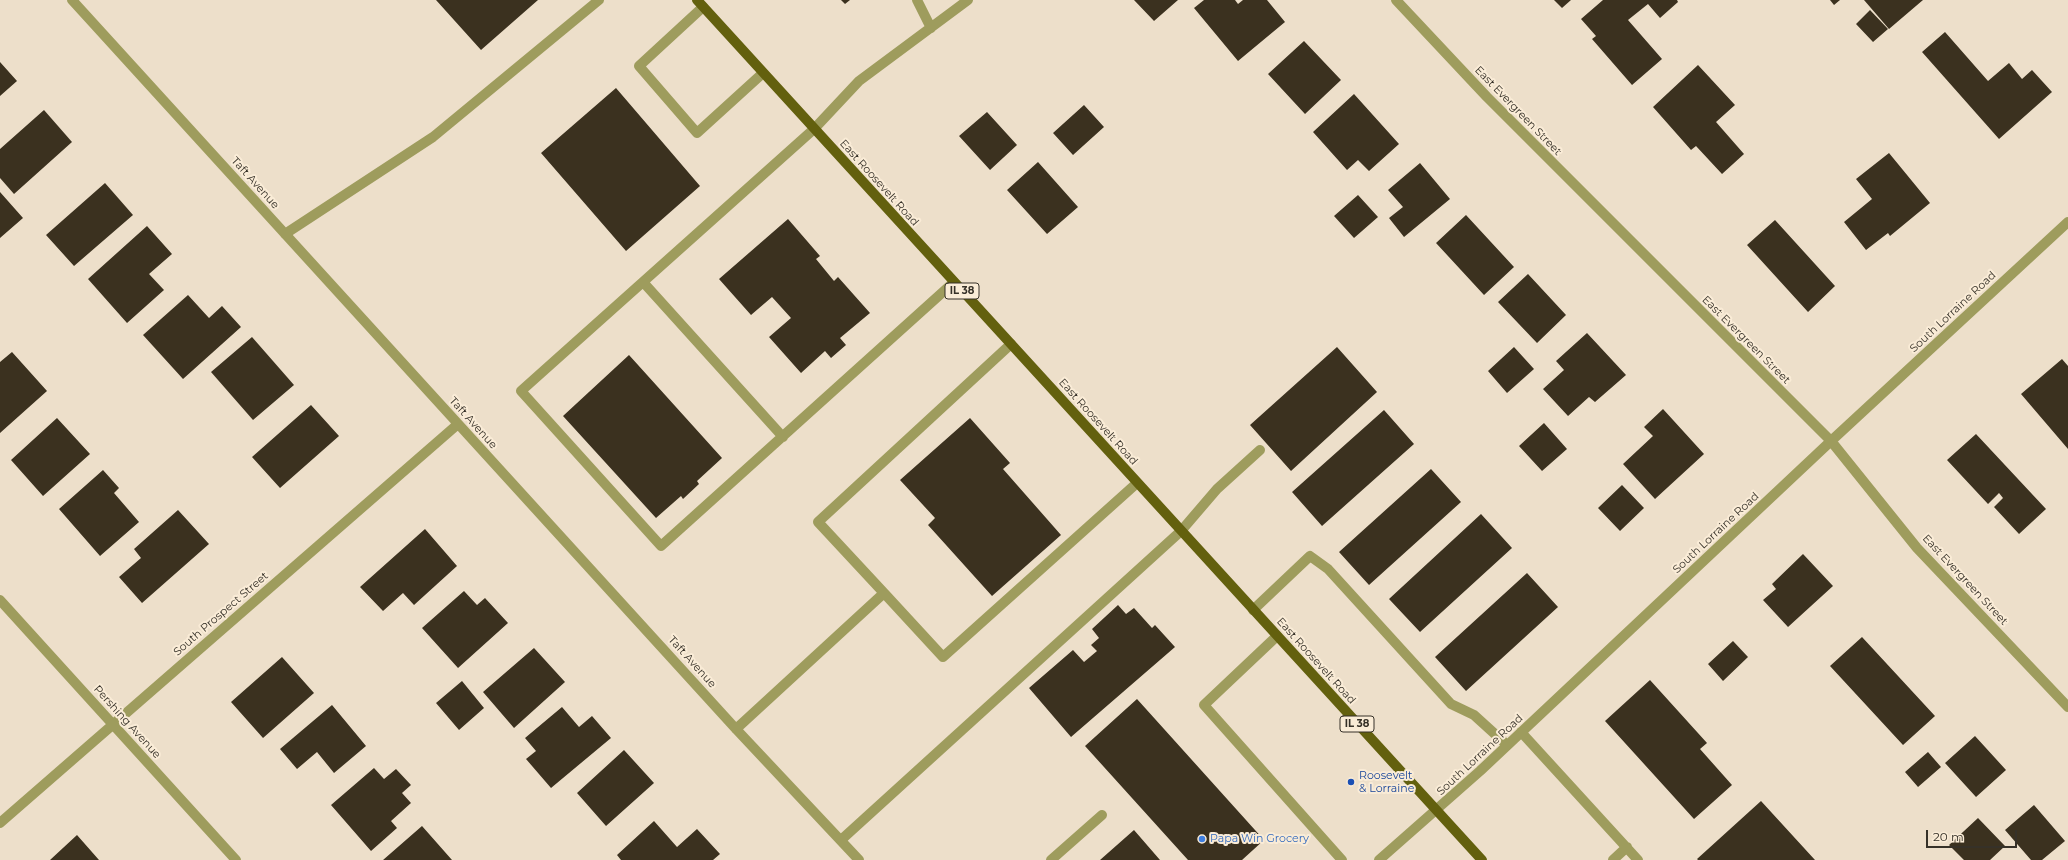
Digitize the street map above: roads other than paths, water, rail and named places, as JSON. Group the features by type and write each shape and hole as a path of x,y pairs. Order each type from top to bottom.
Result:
{"main road":[{"name":"East Roosevelt Road","path":"700,4 1482,860"}],"street":[{"name":"Taft Avenue","path":"72,0 736,729 859,860"},
{"path":"285,234 433,137 599,0"},
{"path":"918,0 931,28"},
{"path":"954,282 661,546 521,391 814,128 859,81 968,0"},
{"name":"East Evergreen Street","path":"1396,0 1492,103 1831,441 1917,548 2068,707"},
{"path":"700,4 638,66 697,133 764,73"},
{"name":"South Lorraine Road","path":"1379,860 1437,810 1522,732 1831,441 2068,222"},
{"path":"643,282 783,436"},
{"path":"1010,344 818,522 943,657 1138,483"},
{"name":"South Prospect Street","path":"0,823 458,424"},
{"path":"841,840 1181,531 1217,489 1260,450"},
{"path":"1253,610 1310,556 1328,569 1452,704 1474,715 1507,745"},
{"path":"736,729 884,593"},
{"name":"Pershing Avenue","path":"0,600 236,860"},
{"path":"1277,636 1204,705 1342,860"},
{"path":"1522,732 1638,860"},
{"path":"1051,860 1102,815"},
{"path":"1613,860 1627,847"}],"place":[{"name":"Roosevelt & Lorraine","path":"1351,782"},
{"name":"Papa Win Grocery","path":"1202,839"}]}
